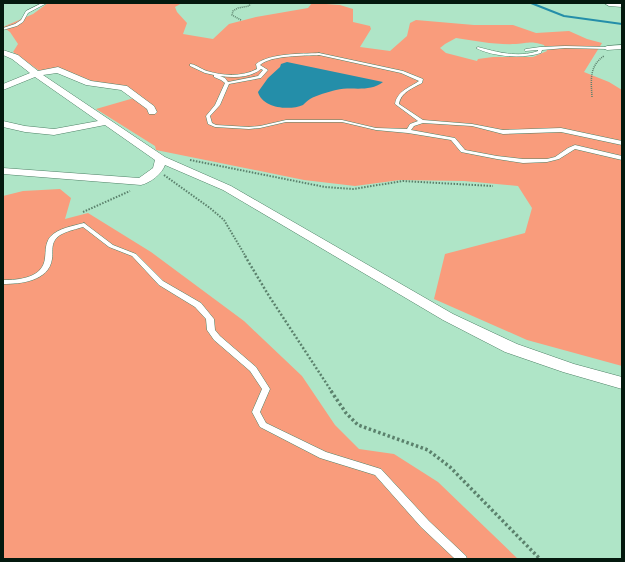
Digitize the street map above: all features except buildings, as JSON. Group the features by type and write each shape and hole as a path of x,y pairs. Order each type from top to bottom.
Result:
{"street":[{"path":"609,3 622,4"},
{"path":"604,47 622,47"},
{"path":"3,52 15,57 36,74 106,122 160,164 227,188 455,321 511,348 569,368 622,383"},
{"path":"3,87 36,74 58,70 89,83 124,88 152,108 152,112"},
{"path":"3,124 25,129 54,132 106,122"},
{"path":"3,171 141,182 160,164"}],"lane":[{"path":"3,29 22,21 28,12 45,3"},
{"path":"526,50 565,46 604,47"},
{"path":"478,48 496,52 529,55 540,52 540,48"},
{"path":"210,74 248,75 259,70 258,64 269,59 306,54 319,54 402,72 421,80 403,92 397,100 397,104 422,121"},
{"path":"191,65 224,79 227,83"},
{"path":"227,83 258,77 266,70 259,66"},
{"path":"227,83 221,100 208,116 210,124 215,126 250,128 286,121 342,121 376,129 408,131 453,139 459,149 463,151 488,156 543,161 559,158 568,148 575,147 622,158"},
{"path":"408,131 412,125 422,121 472,125 503,132 561,130 622,143"},
{"path":"3,282 31,279 42,272 48,263 51,241 57,234 84,225 111,246 134,255 161,283 198,305 210,320 211,330 217,338 253,369 266,390 256,412 263,425 323,455 378,472 425,524 462,559"}],"path":[{"path":"241,20 232,16 233,11 238,8 249,6 251,3"},
{"path":"592,97 590,76 597,59 605,55 604,47"},
{"path":"184,159 325,187 353,190 403,181 493,186"},
{"path":"160,164 173,183 214,210 224,220 269,296 346,413 358,425 428,450 450,468 540,559"},
{"path":"83,212 130,191 141,182"}],"shaded area":[{"path":"48,3 182,3 175,7 177,12 187,23 183,34 213,39 229,24 256,17 308,8 312,3 340,5 353,9 353,22 370,26 371,29 360,47 390,51 407,36 410,23 416,20 474,25 513,25 536,33 569,31 587,39 602,43 584,72 609,82 622,90 622,366 527,340 434,299 445,254 525,233 532,208 518,186 464,181 400,180 355,186 304,180 156,150 155,146 96,109 141,96 120,86 92,81 60,69 41,72 13,52 18,44 10,32 3,27 33,14","holes":["456,38 501,44 535,43 544,45 547,51 533,57 493,57 478,59 477,61 446,53 440,48"]},
{"path":"60,189 71,198 65,219 88,213 151,252 244,321 302,376 335,425 359,449 394,454 438,482 518,559 3,559 3,196 23,191"}],"water":[{"path":"287,62 383,82 372,87 336,90 308,100 303,105 297,107 284,108 270,105 265,102 258,92 281,64"}],"waterway":[{"path":"531,3 564,16 622,24"}]}
